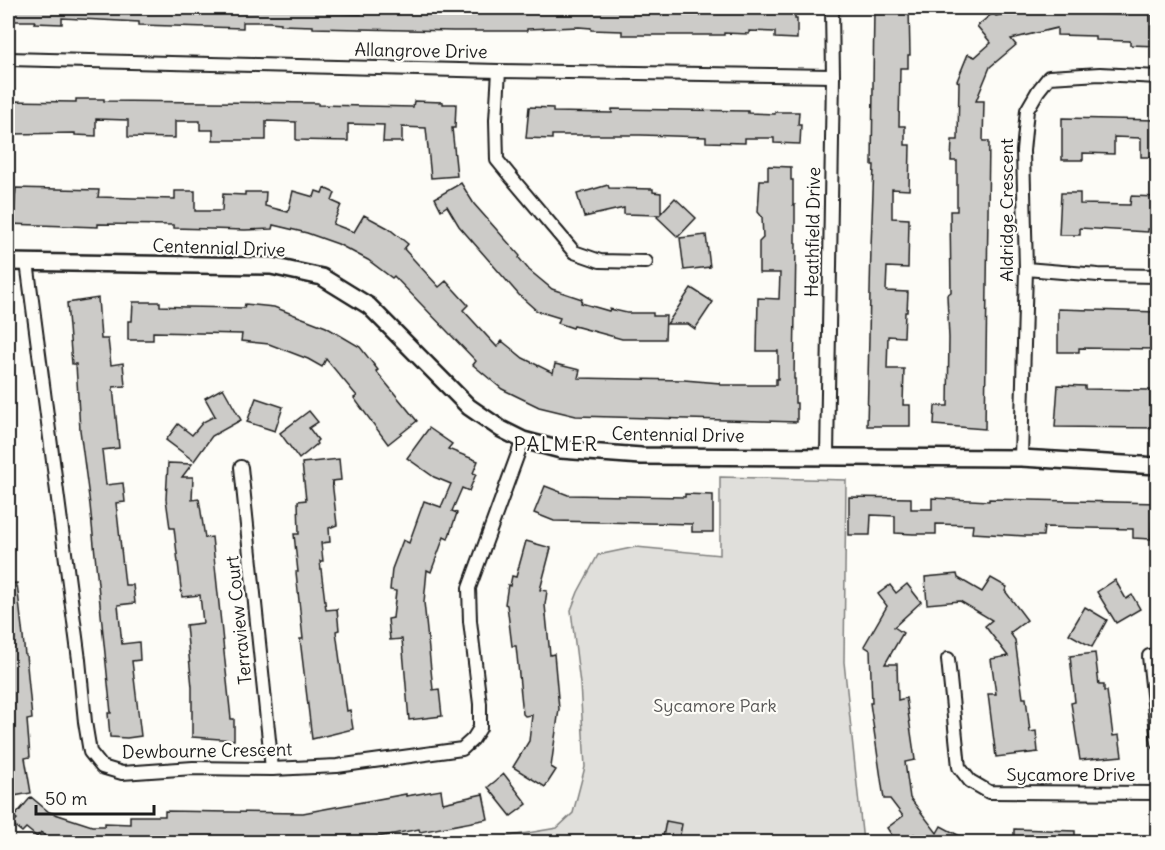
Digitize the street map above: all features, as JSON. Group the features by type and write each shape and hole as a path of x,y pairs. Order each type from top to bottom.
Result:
{"street":[{"name":"Heathfield Drive","path":"827,456 832,8"},
{"name":"Allangrove Drive","path":"8,59 499,71 833,76"},
{"path":"499,71 495,120 497,160 574,252 600,261 646,262"},
{"name":"Aldridge Crescent","path":"1021,458 1026,269 1023,151 1027,111 1049,77 1100,74 1158,77"},
{"name":"Centennial Drive","path":"8,262 272,266 322,277 369,306 469,407 501,429 523,440 561,450 641,456 1021,458 1158,466"},
{"name":"Dewbourne Crescent","path":"27,262 90,752 102,767 122,773 193,768 272,769 337,766 462,749 473,739 480,728 480,704 470,621 469,588 523,440"},
{"path":"1026,269 1098,275 1158,276"},
{"name":"Terraview Court","path":"241,467 272,769"},
{"path":"1149,656 1158,743"},
{"name":"Sycamore Drive","path":"948,659 960,767 970,782 989,792 1158,793"}],"green space":[{"name":"Sycamore Park","path":"720,477 846,480 844,662 863,842 474,842 557,828 573,813 585,767 580,684 571,610 578,592 598,555 636,547 720,555"}],"building":[{"path":"8,8 334,8 334,13 361,14 361,8 478,8 478,12 509,12 509,8 795,8 797,39 775,38 775,32 749,31 749,34 724,33 724,35 622,35 622,31 591,30 591,28 579,27 527,29 527,31 453,31 313,28 313,26 281,25 281,23 243,22 243,28 139,25 139,22 62,18 62,24 34,23 35,21 8,21"},
{"path":"874,8 909,8 910,55 908,55 908,68 900,68 899,126 905,126 905,145 910,145 909,190 892,189 892,218 909,219 908,268 887,267 886,291 908,292 904,337 888,336 887,369 904,369 903,405 910,405 910,426 867,426 874,165 872,165"},
{"path":"1030,8 1088,10 1088,14 1127,15 1127,9 1152,8 1152,29 1158,29 1158,46 1130,45 1130,41 1095,40 1095,36 1057,35 1057,28 1011,39 1016,45 990,67 976,101 984,101 983,141 989,141 985,429 934,425 935,406 948,406 947,295 951,292 950,211 957,211 957,161 951,161 952,140 958,140 959,82 957,81 968,54 975,57 991,43 977,26 993,13 996,16"},
{"path":"76,99 413,107 414,101 456,104 455,128 452,128 457,176 431,178 426,128 402,127 402,142 383,142 384,125 348,124 348,141 296,140 296,122 266,121 266,140 213,140 213,130 200,130 200,121 175,121 175,138 128,137 128,120 96,119 96,136 75,135 75,133 12,134 12,128 8,128 8,101 76,102"},
{"path":"529,107 553,108 553,112 612,113 612,109 748,111 748,113 775,114 775,112 799,112 800,144 774,143 774,138 745,138 745,143 706,142 706,137 641,135 552,135 552,139 526,138"},
{"path":"1062,118 1158,120 1158,157 1141,157 1141,138 1114,137 1114,154 1083,153 1083,160 1062,160"},
{"path":"768,166 791,167 791,180 793,180 796,243 794,379 797,422 576,416 539,407 502,389 473,365 476,361 394,276 392,278 368,260 338,244 307,233 273,225 272,229 245,230 174,228 174,225 98,224 98,227 8,224 8,211 14,211 16,188 99,190 98,197 175,199 175,191 195,191 195,211 222,211 223,194 245,195 245,192 266,192 265,206 288,212 293,191 314,197 316,191 322,193 324,188 335,193 332,201 341,205 333,224 354,232 364,215 388,228 408,244 404,249 439,287 446,281 468,305 463,310 497,347 502,341 523,358 553,373 555,364 580,370 578,378 684,380 720,383 720,385 776,385 778,351 757,351 758,298 779,299 780,273 759,273 759,242 763,238 762,217 758,212 760,180 768,180"},
{"path":"461,183 474,204 520,256 519,258 529,270 552,289 582,299 581,303 609,311 610,309 627,313 653,313 653,316 666,316 665,339 622,339 574,326 573,328 558,323 560,318 537,311 519,295 459,226 447,206 441,210 435,198"},
{"path":"608,185 609,188 653,189 653,192 661,193 661,213 675,198 696,218 678,237 657,217 659,215 624,214 624,208 584,217 577,194"},
{"path":"1061,193 1080,193 1080,204 1130,205 1131,196 1158,197 1158,229 1148,229 1148,232 1080,228 1080,235 1059,235"},
{"path":"706,235 710,267 684,270 680,238"},
{"path":"691,288 713,302 695,329 688,324 667,324"},
{"path":"98,298 101,339 108,339 111,365 123,363 125,386 113,387 119,448 102,450 106,485 123,483 125,502 116,503 125,585 133,585 135,603 118,605 122,644 139,642 140,660 132,661 141,736 127,738 110,737 108,713 111,713 80,430 76,364 72,364 67,303"},
{"path":"133,302 160,302 160,306 186,307 244,308 245,304 274,307 326,327 360,347 378,370 376,371 417,421 388,444 354,398 357,396 326,359 322,367 269,344 241,341 242,334 153,332 153,340 128,340 128,321 132,321"},
{"path":"1058,309 1158,312 1158,349 1079,348 1079,352 1058,352"},
{"path":"1058,385 1085,386 1085,389 1150,390 1150,411 1157,411 1157,428 1055,427"},
{"path":"223,388 241,420 212,436 194,461 166,440 178,424 192,435 203,422 215,416 205,398"},
{"path":"256,398 283,407 275,431 247,422"},
{"path":"309,411 318,422 309,428 318,440 317,444 299,459 280,433"},
{"path":"429,428 452,444 448,449 478,461 473,473 476,474 469,491 462,488 452,511 457,513 448,539 444,537 431,572 427,570 424,602 433,690 439,689 442,716 409,720 402,639 390,640 388,619 393,618 396,591 390,590 392,569 403,540 409,543 424,501 441,507 451,484 434,477 407,458"},
{"path":"339,459 341,480 332,481 337,525 329,528 330,542 321,543 323,561 320,561 326,610 337,609 339,630 336,631 341,669 347,711 350,710 353,729 312,739 300,639 303,639 294,534 299,534 298,501 306,500 302,463"},
{"path":"168,463 192,464 182,477 193,477 192,500 199,499 205,538 212,537 231,719 234,719 234,740 192,737 192,687 186,625 203,623 200,595 182,597 174,528 170,528 166,499"},
{"path":"545,486 568,495 685,497 685,494 713,495 713,532 692,532 692,524 554,521 534,513"},
{"path":"849,497 911,498 911,509 932,509 932,498 1158,503 1158,522 1152,522 1151,539 1133,538 1133,529 1044,527 1043,536 1025,536 972,533 973,525 936,524 936,534 913,534 895,533 895,516 871,515 870,535 849,535"},
{"path":"526,541 551,548 540,590 547,591 545,605 550,655 554,654 559,709 551,767 556,770 545,787 513,767 529,741 532,715 523,714 516,646 512,646 507,605 505,604 508,585 510,586 512,576 516,577"},
{"path":"957,574 958,578 982,592 991,578 1007,587 1005,591 1027,620 1010,633 1015,640 1023,698 1026,698 1030,732 1036,731 1038,752 996,757 988,694 996,694 991,659 1008,656 985,626 992,620 960,601 927,604 925,577"},
{"path":"1115,580 1126,599 1132,595 1140,609 1116,623 1097,592"},
{"path":"17,583 32,719 27,720 30,757 25,758 31,793 8,797 8,584"},
{"path":"907,584 921,602 894,627 903,633 885,664 897,664 898,700 906,698 915,760 905,762 910,798 937,833 941,826 973,843 921,843 914,834 903,843 897,843 887,828 903,816 890,799 884,799 870,703 872,703 870,650 864,646 887,606 878,594 890,585 896,593"},
{"path":"1085,607 1107,620 1092,647 1069,634"},
{"path":"1095,653 1099,685 1104,685 1104,691 1107,691 1113,736 1119,735 1122,756 1080,760 1071,703 1075,702 1070,656"},
{"path":"504,774 527,804 511,816 488,787"},
{"path":"441,790 443,803 483,794 488,819 347,843 60,843 47,838 41,832 37,837 26,828 22,832 12,824 17,819 14,817 31,797 49,812 92,826 105,826 105,823 130,824 130,816 165,816 165,811 303,813 406,794 406,796"},
{"path":"666,821 682,824 679,840 663,837"},
{"path":"1014,829 1075,831 1075,843 1014,843"}],"district":[{"name":"PALMER","path":"556,444"}]}
